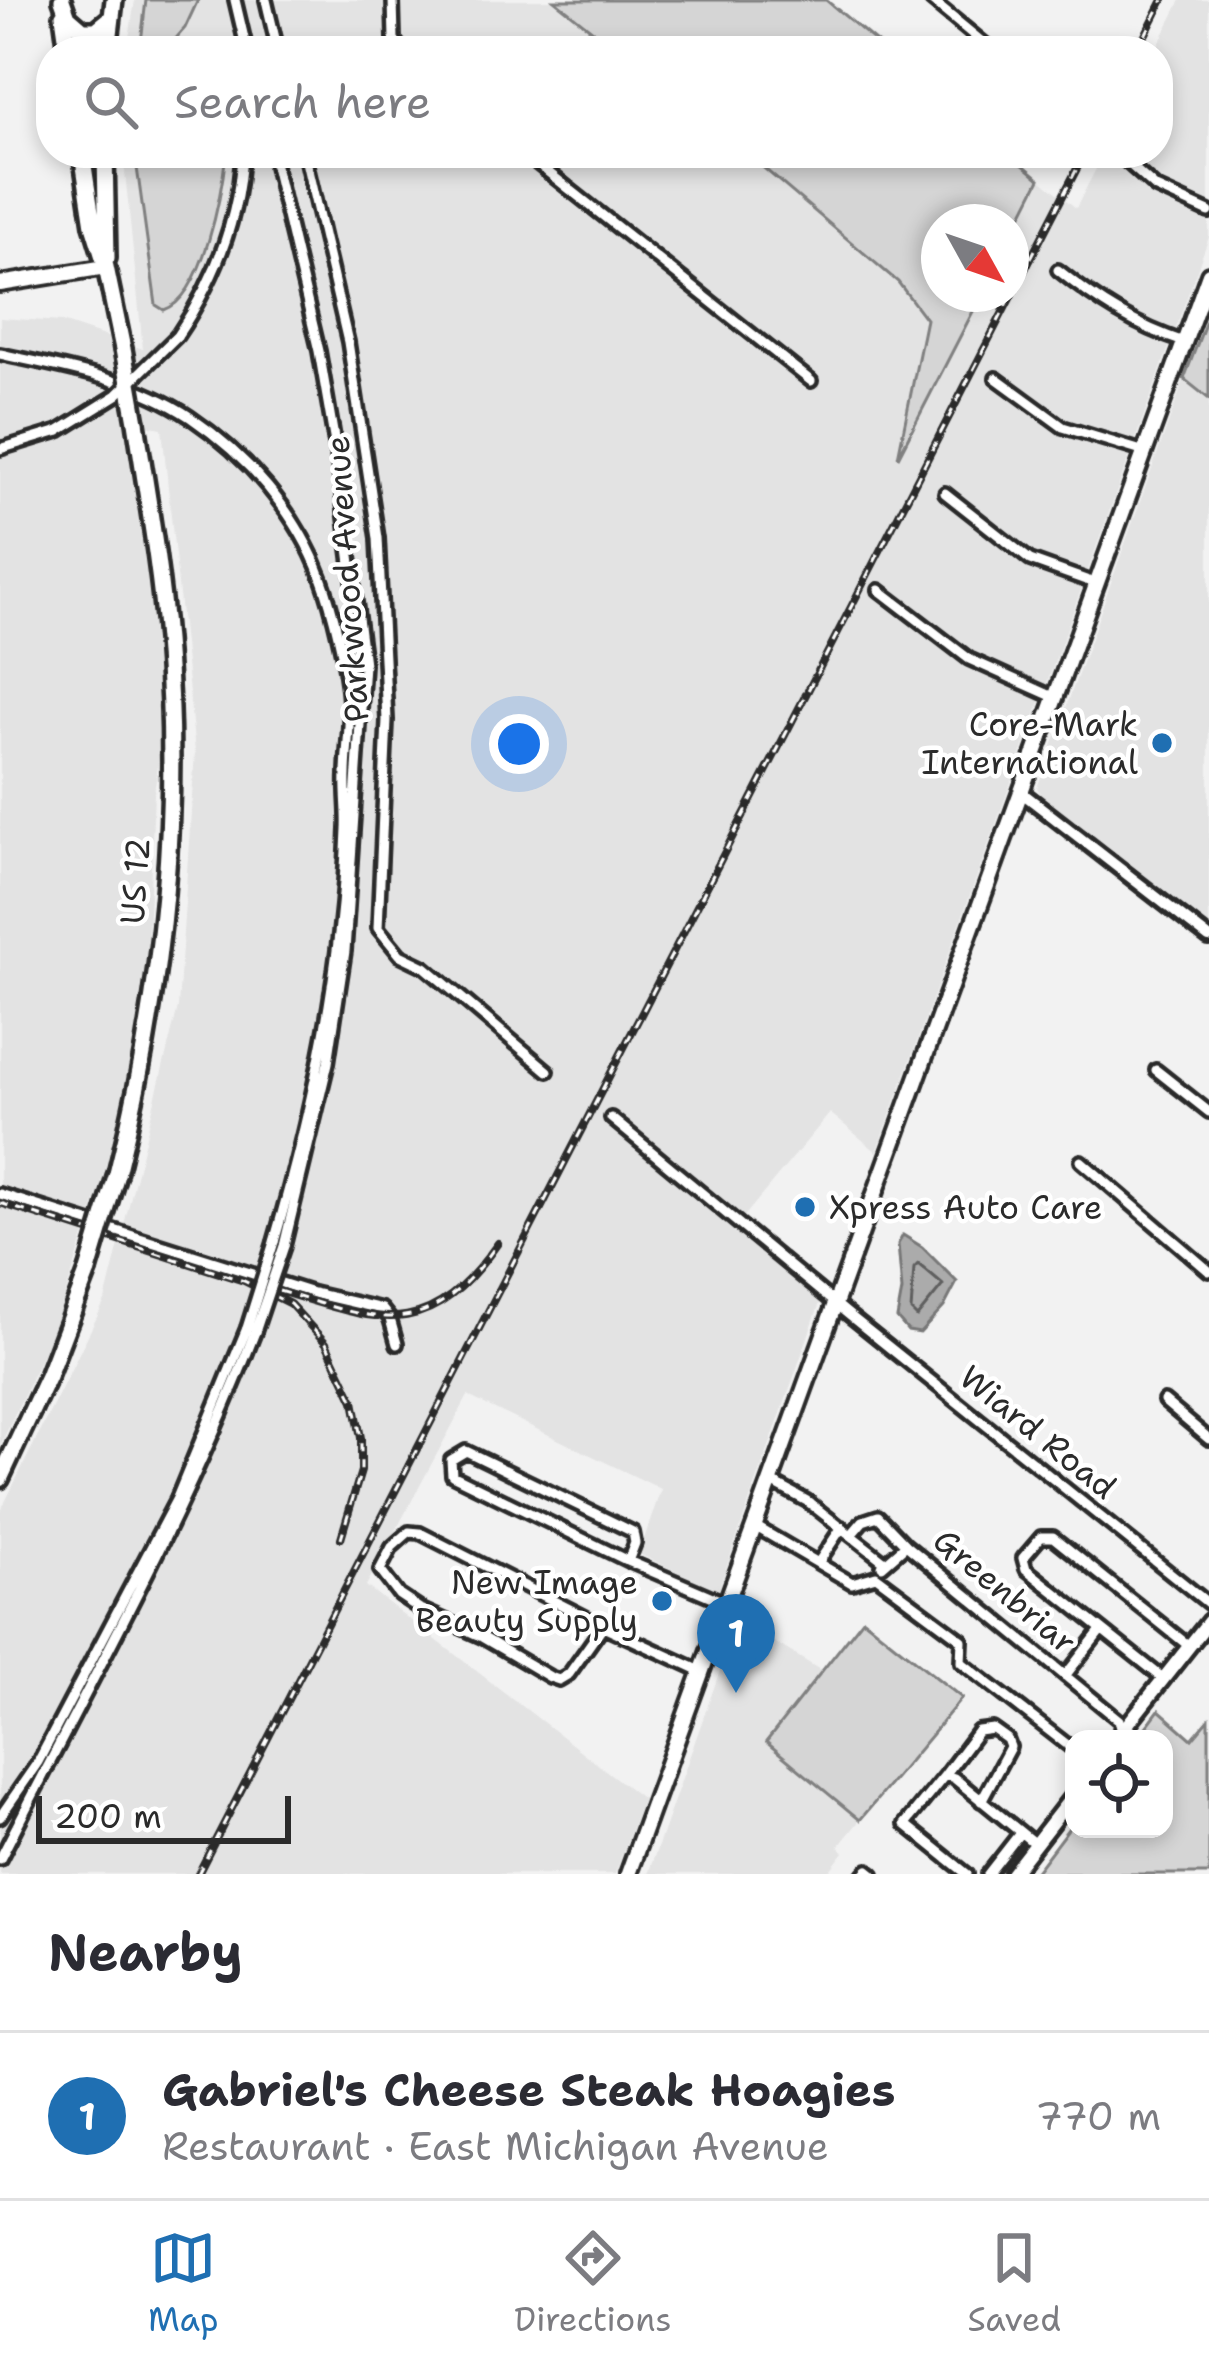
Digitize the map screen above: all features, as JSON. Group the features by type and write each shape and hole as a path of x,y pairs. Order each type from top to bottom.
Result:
{"highway":[{"path":"62,0 73,24 83,30 96,30 113,9"},
{"path":"62,0 66,36"},
{"name":"US 12","path":"0,1479 48,1376 88,1271 117,1174 153,1000 170,799 166,643 158,555 123,349 84,168"},
{"name":"US 12","path":"105,168 106,266"}],"main road":[{"path":"0,284 106,266"},
{"path":"628,1874 1209,274"},
{"path":"1123,1730 1209,1621"},
{"path":"1012,1874 1065,1806"}],"street":[{"path":"235,0 244,36"},
{"path":"266,0 274,36"},
{"path":"393,0 394,36"},
{"path":"931,0 975,36"},
{"path":"0,448 58,431 117,395 177,336 205,292 230,232 240,168"},
{"path":"0,1858 182,1508 251,1330 328,1063 345,952 364,664 319,351 276,168"},
{"name":"Parkwood Avenue","path":"307,168 348,342 377,538 387,719 378,928 400,955 425,967 548,1071"},
{"path":"543,168 811,381"},
{"path":"1134,168 1156,188 1209,212"},
{"path":"1058,270 1122,317 1184,342"},
{"path":"0,356 91,373 152,395 190,417 243,460 284,508 320,572 332,608 349,701 342,906 319,1071 279,1244"},
{"path":"996,378 1063,427 1145,452"},
{"path":"945,493 1030,560 1097,584"},
{"path":"879,590 969,659 1056,698"},
{"path":"1021,792 1209,938"},
{"path":"1156,1070 1209,1112"},
{"name":"Wiard Road","path":"611,1118 1209,1604"},
{"path":"1081,1161 1209,1271"},
{"path":"0,1194 313,1293 382,1310 390,1319 397,1344"},
{"path":"0,1817 38,1762 177,1498 251,1330"},
{"path":"1164,1401 1209,1438"},
{"path":"628,1561 635,1543 633,1532 466,1451 451,1460 452,1475 628,1561 726,1603"},
{"path":"770,1481 807,1501 885,1562"},
{"name":"Greenbriar","path":"847,1531 878,1516 906,1545 1119,1720 1119,1730"},
{"path":"753,1525 852,1583 876,1576 906,1545"},
{"path":"818,1563 847,1531"},
{"path":"604,1626 560,1680 420,1609 399,1595 380,1570 403,1535 420,1533 701,1671"},
{"path":"1164,1679 1026,1569 1023,1558 1041,1537 1053,1537 1189,1646"},
{"path":"876,1576 962,1640 961,1662 1065,1743"},
{"path":"1065,1676 1101,1630"},
{"path":"967,1874 951,1869 905,1824 978,1731 993,1729 1010,1747 981,1801"},
{"path":"945,1775 1035,1844"},
{"path":"988,1874 1020,1832"}],"shaded area":[{"path":"135,0 262,0 272,36 129,36"},
{"path":"146,0 198,0 178,36 142,36"},
{"path":"270,0 826,0 869,36 278,36"},
{"path":"554,0 826,0 869,36 599,36"},
{"path":"1181,0 1209,0 1209,237 877,1152 830,1113 737,1225 821,1300 718,1591 639,1554 661,1489 468,1396 366,1586 643,1799 615,1874 0,1874 0,1512 105,1301 178,1007 195,752 162,428 124,421 155,614 163,705 147,964 124,1096 103,1178 54,1330 0,1446 0,318 62,322 143,349 125,168 1027,168 1076,208 1096,168 1173,168 1173,36 1163,36"},
{"path":"137,168 223,168 200,265 178,301 164,310 156,305"},
{"path":"764,168 1027,168 1040,179 1027,204 921,204 921,312 973,312 898,457 926,319 898,282"},
{"path":"1209,310 1209,931 1044,799 1037,788"},
{"path":"1209,313 1209,399 1184,379"},
{"path":"863,1619 962,1698 860,1820 766,1742"},
{"path":"738,1620 822,1671 766,1743 860,1820 839,1846 844,1852 827,1874 648,1874"},
{"path":"1159,1710 1192,1739 1209,1719 1209,1874 1034,1874 1065,1833 1065,1838 1173,1838 1173,1730 1144,1730"}],"water":[{"path":"903,1235 957,1282 944,1307 920,1333 908,1331 897,1318 902,1291 898,1244"}],"railway":[{"path":"1145,36 1163,0"},
{"path":"198,1874 1077,168"},
{"path":"0,1203 244,1281 290,1304 326,1343 354,1401 361,1471 341,1538"},
{"path":"279,1291 375,1316 425,1311 472,1275 498,1243"}],"place":[{"name":"Core-Mark International","path":"1162,743"},
{"name":"Xpress Auto Care","path":"805,1207"},
{"name":"New Image Beauty Supply","path":"662,1601"},
{"name":"Gabriel's Cheese Steak Hoagies","path":"736,1693"}]}
